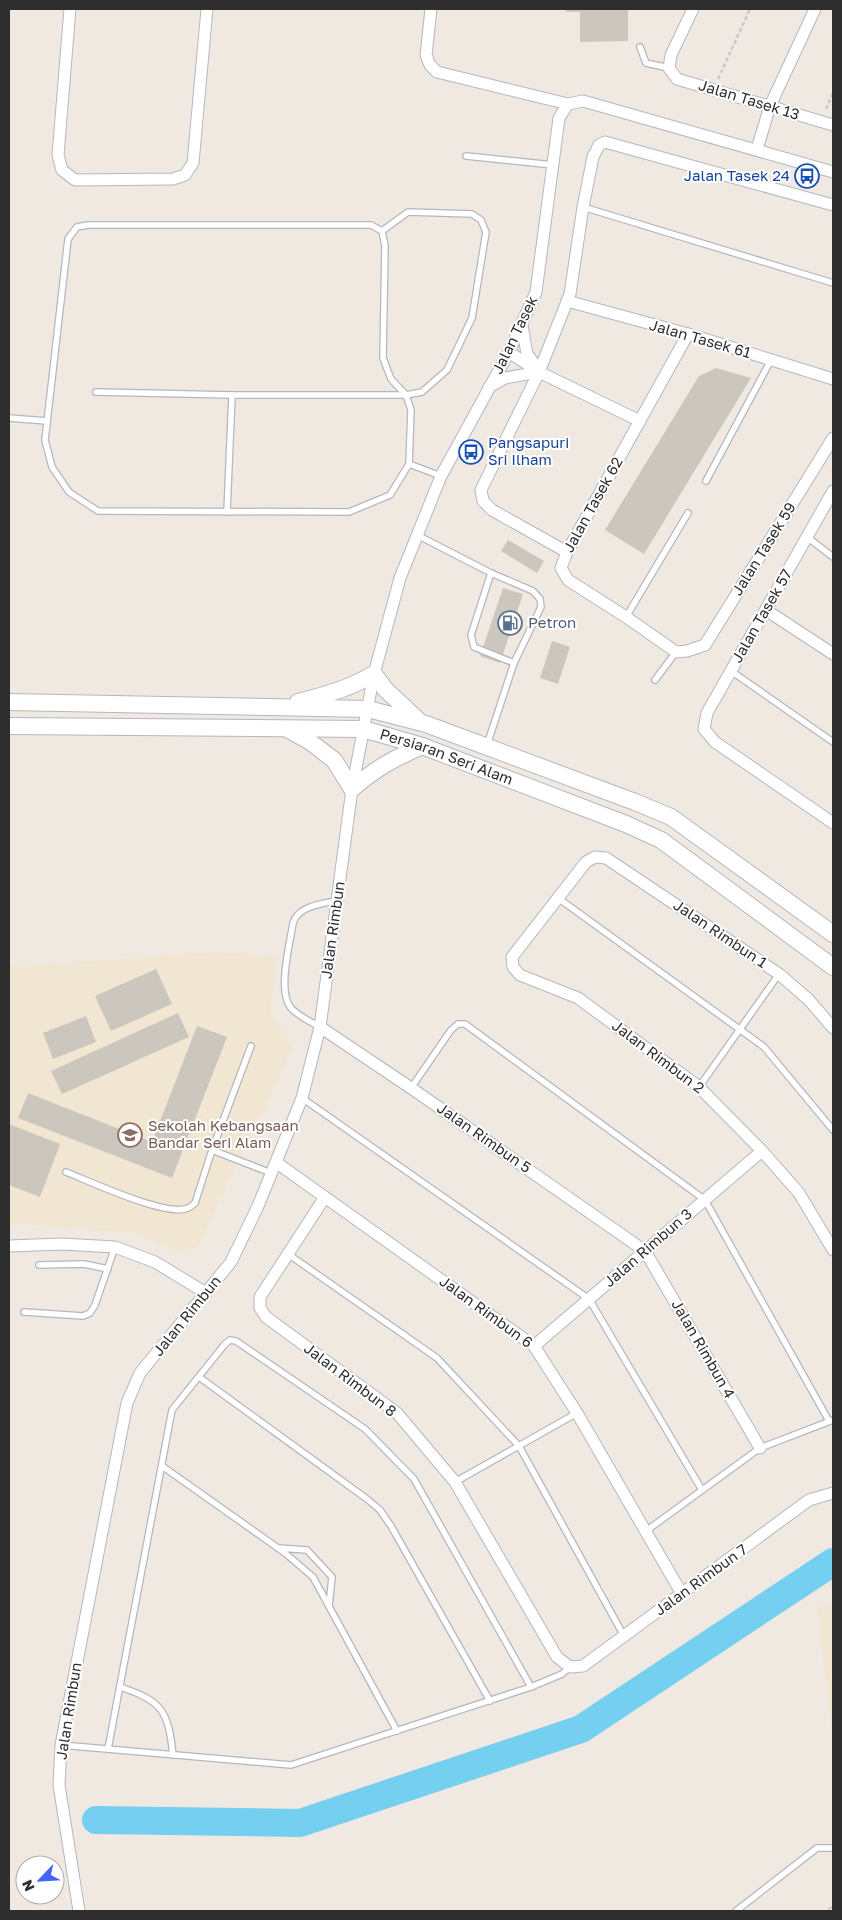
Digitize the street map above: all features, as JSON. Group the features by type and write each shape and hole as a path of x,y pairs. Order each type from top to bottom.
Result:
{"main road":[{"path":"274,707 330,694 350,687 374,674 395,699 421,723"},
{"name":"Persiaran Seri Alam","path":"9,702 368,709 421,723 672,817 833,934"},
{"name":"Persiaran Seri Alam","path":"9,726 363,729 422,746 626,824 661,840 833,967"},
{"path":"287,729 309,741 334,760 352,789 372,771 389,760 422,746"}],"street":[{"path":"70,9 58,155 62,170 75,180 85,180 173,179 185,175 194,163 207,9"},
{"path":"431,9 426,55 430,65 436,72 568,104 583,101 833,172"},
{"path":"669,68 671,55 693,9"},
{"path":"757,150 770,106 816,9"},
{"name":"Jalan Tasek 13","path":"669,68 677,79 833,126"},
{"name":"Jalan Tasek","path":"363,729 374,674 400,578 417,535 441,476 509,352 536,292 559,118 568,104"},
{"path":"567,552 492,510 482,501 481,490 539,372 570,294 583,207 593,157 599,145 605,142 833,205"},
{"name":"Jalan Tasek 61","path":"567,301 688,334 833,379"},
{"path":"522,325 527,354 539,372"},
{"name":"Jalan Tasek 62","path":"681,652 568,580 561,568 567,552 688,334"},
{"path":"509,352 539,372 640,421"},
{"path":"489,387 504,378 539,372"},
{"name":"Jalan Tasek 59","path":"681,652 705,644 833,438"},
{"name":"Jalan Tasek 57","path":"833,490 707,713 704,729 716,742 833,823"},
{"path":"766,610 833,654"},
{"name":"Jalan Rimbun","path":"79,1911 59,1785 61,1745 127,1403 140,1373 231,1262 274,1168 302,1098 320,1028 352,789 363,729"},
{"name":"Jalan Rimbun 1","path":"558,898 586,862 595,856 606,858 779,974 809,1000 833,1028"},
{"name":"Jalan Rimbun 2","path":"558,898 512,957 513,967 520,975 578,998 699,1087 799,1192 833,1250"},
{"name":"Jalan Rimbun 5","path":"320,1028 412,1088 645,1250"},
{"name":"Jalan Rimbun 3","path":"534,1346 762,1151"},
{"name":"Jalan Rimbun 6","path":"274,1168 325,1197 534,1346 577,1414 682,1594"},
{"name":"Jalan Rimbun 8","path":"325,1197 260,1297 260,1308 266,1317 397,1413 455,1482 557,1657 570,1667"},
{"path":"9,1246 62,1244 115,1247 155,1262 206,1293"},
{"name":"Jalan Rimbun 4","path":"645,1250 760,1448"},
{"name":"Jalan Rimbun 7","path":"570,1667 583,1666 809,1500 833,1493"}],"lane":[{"path":"640,47 646,63 669,68"},
{"path":"466,156 553,165"},
{"path":"583,207 833,283"},
{"path":"96,392 232,395 406,395 422,392 447,370 472,318 486,232 481,220 472,214 408,212 382,231"},
{"path":"88,225 371,225 382,231 385,246 383,358 391,379 406,395 411,410 409,464 390,495 349,512 98,511 69,492 52,467 45,440 68,239 76,228 88,225"},
{"path":"706,481 771,360"},
{"path":"227,512 232,395"},
{"path":"9,418 48,421"},
{"path":"409,464 441,476"},
{"path":"626,617 688,513"},
{"path":"417,535 491,573 533,591 540,598 541,607 514,663 487,747"},
{"path":"807,538 833,557"},
{"path":"491,573 471,635 471,641 474,646 514,663"},
{"path":"655,680 681,652"},
{"path":"731,671 833,742"},
{"path":"558,898 764,1047 833,1130"},
{"path":"320,1028 291,1008 286,1000 285,979 293,923 296,915 303,910 337,900"},
{"path":"699,1087 779,974"},
{"path":"412,1088 451,1030 458,1024 465,1024 705,1200 831,1421 760,1448 646,1532"},
{"path":"66,1172 133,1199 175,1210 188,1208 194,1203 251,1046"},
{"path":"302,1098 589,1299 702,1490"},
{"path":"212,1150 274,1168"},
{"path":"24,1312 83,1316 90,1313 95,1305 115,1247"},
{"path":"288,1254 437,1358 519,1446 624,1636"},
{"path":"39,1265 84,1264 108,1269"},
{"path":"108,1749 172,1410 230,1340 236,1341 365,1430 414,1479 532,1687"},
{"path":"199,1376 367,1498 380,1510 391,1526 490,1701"},
{"path":"455,1482 577,1414"},
{"path":"162,1466 278,1548 313,1577 396,1731"},
{"path":"278,1548 308,1550 330,1573 332,1581 329,1606"},
{"path":"61,1745 291,1765 532,1687 562,1674 570,1667"},
{"path":"120,1687 144,1695 159,1707 170,1729 173,1754"},
{"path":"736,1911 817,1848 833,1848"}],"path":[{"path":"713,89 750,9"},
{"path":"820,121 833,93"}],"shaded area":[{"name":"Sekolah Kebangsaan Bandar Seri Alam","path":"218,952 278,957 270,1012 293,1048 198,1246 181,1252 132,1233 9,1223 9,967"},
{"path":"833,1604 833,1737 817,1608"}],"building":[{"path":"566,9 628,9 628,41 580,42 580,12 566,12"},
{"path":"716,368 751,378 644,554 605,530 699,376"},
{"path":"508,540 544,561 537,573 501,551"},
{"path":"503,588 523,594 500,663 480,656"},
{"path":"552,641 570,647 558,684 540,678"},
{"path":"156,969 172,1004 111,1031 95,996"},
{"path":"178,1013 189,1037 62,1094 51,1071"},
{"path":"86,1016 96,1042 53,1059 43,1033"},
{"path":"197,1026 227,1037 172,1178 18,1118 28,1093 152,1142"},
{"path":"9,1124 60,1144 40,1197 9,1185"}],"waterway":[{"path":"96,1820 300,1823 581,1729 833,1562"}],"place":[{"name":"Jalan Tasek 24","path":"807,176"},
{"name":"Pangsapuri Sri Ilham","path":"471,452"},
{"name":"Petron","path":"510,623"},
{"name":"Sekolah Kebangsaan Bandar Seri Alam","path":"130,1135"}]}
